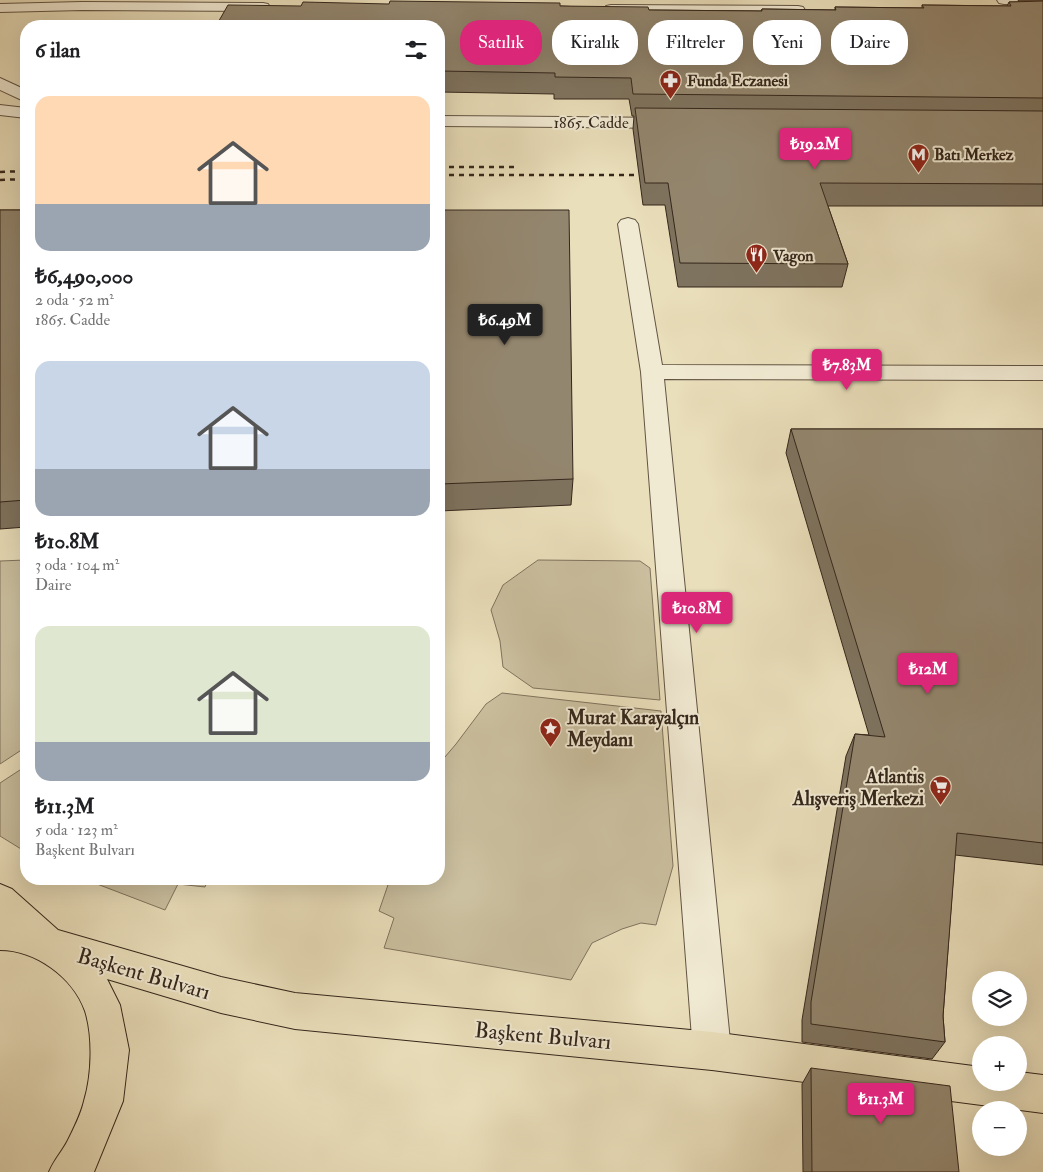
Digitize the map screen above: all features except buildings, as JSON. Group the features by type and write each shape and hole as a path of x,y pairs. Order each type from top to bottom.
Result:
{"main road":[{"path":"0,900 49,945 81,970 102,1005 110,1050 104,1101 82,1155 69,1172"},
{"name":"Başkent Bulvarı","path":"0,933 10,933 221,995 295,1011 712,1051 1043,1094"}],"street":[{"path":"1002,7 1043,1"},
{"path":"0,8 82,6 273,7"},
{"path":"1002,7 1043,15"},
{"path":"597,9 817,10"},
{"path":"0,83 20,94"},
{"path":"0,110 20,112"},
{"path":"0,119 20,118"},
{"name":"1865. Cadde","path":"445,121 686,123"},
{"path":"628,224 652,372 712,1051"},
{"path":"652,372 1043,373"}],"shaded area":[{"path":"20,560 20,751 0,764 0,561"},
{"path":"538,560 640,561 650,568 660,700 533,688 503,667 500,641 491,610 503,585"},
{"path":"502,693 661,711 673,866 656,925 641,923 622,929 592,943 571,980 384,948 394,918 379,911 388,885 445,885 445,757 486,704"},
{"path":"20,770 20,848 0,836 0,783"},
{"path":"100,885 178,885 165,910"},
{"path":"187,885 206,885 205,887"}],"railway":[{"path":"445,167 519,167"},
{"path":"0,172 20,171"},
{"path":"445,175 654,175"},
{"path":"0,180 20,179"}],"place":[{"name":"Funda Eczanesi","path":"671,99"},
{"name":"Batı Merkez","path":"918,173"},
{"name":"Vagon","path":"757,274"},
{"name":"Murat Karayalçın Meydanı","path":"551,747"},
{"name":"Atlantis Alışveriş Merkezi","path":"940,806"}]}
